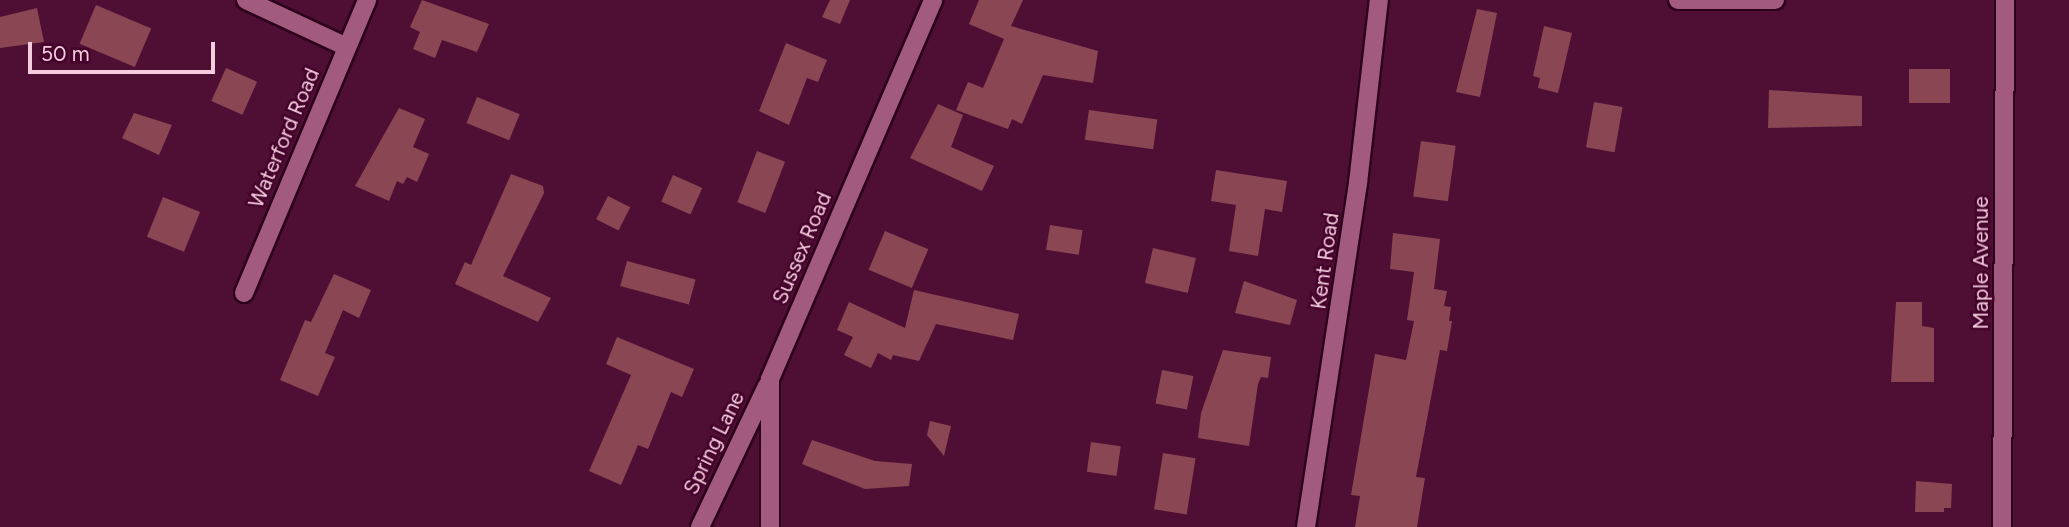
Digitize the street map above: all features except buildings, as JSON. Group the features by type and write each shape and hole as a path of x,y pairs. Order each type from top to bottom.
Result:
{"street":[{"path":"246,0 347,47"},
{"name":"Waterford Road","path":"244,293 367,0"},
{"name":"Sussex Road","path":"769,527 770,379 933,0"},
{"name":"Kent Road","path":"1306,527 1347,263 1379,0"},
{"path":"1678,0 1775,0"},
{"name":"Maple Avenue","path":"2002,527 2005,0"},
{"name":"Spring Lane","path":"700,527 770,379"}]}
